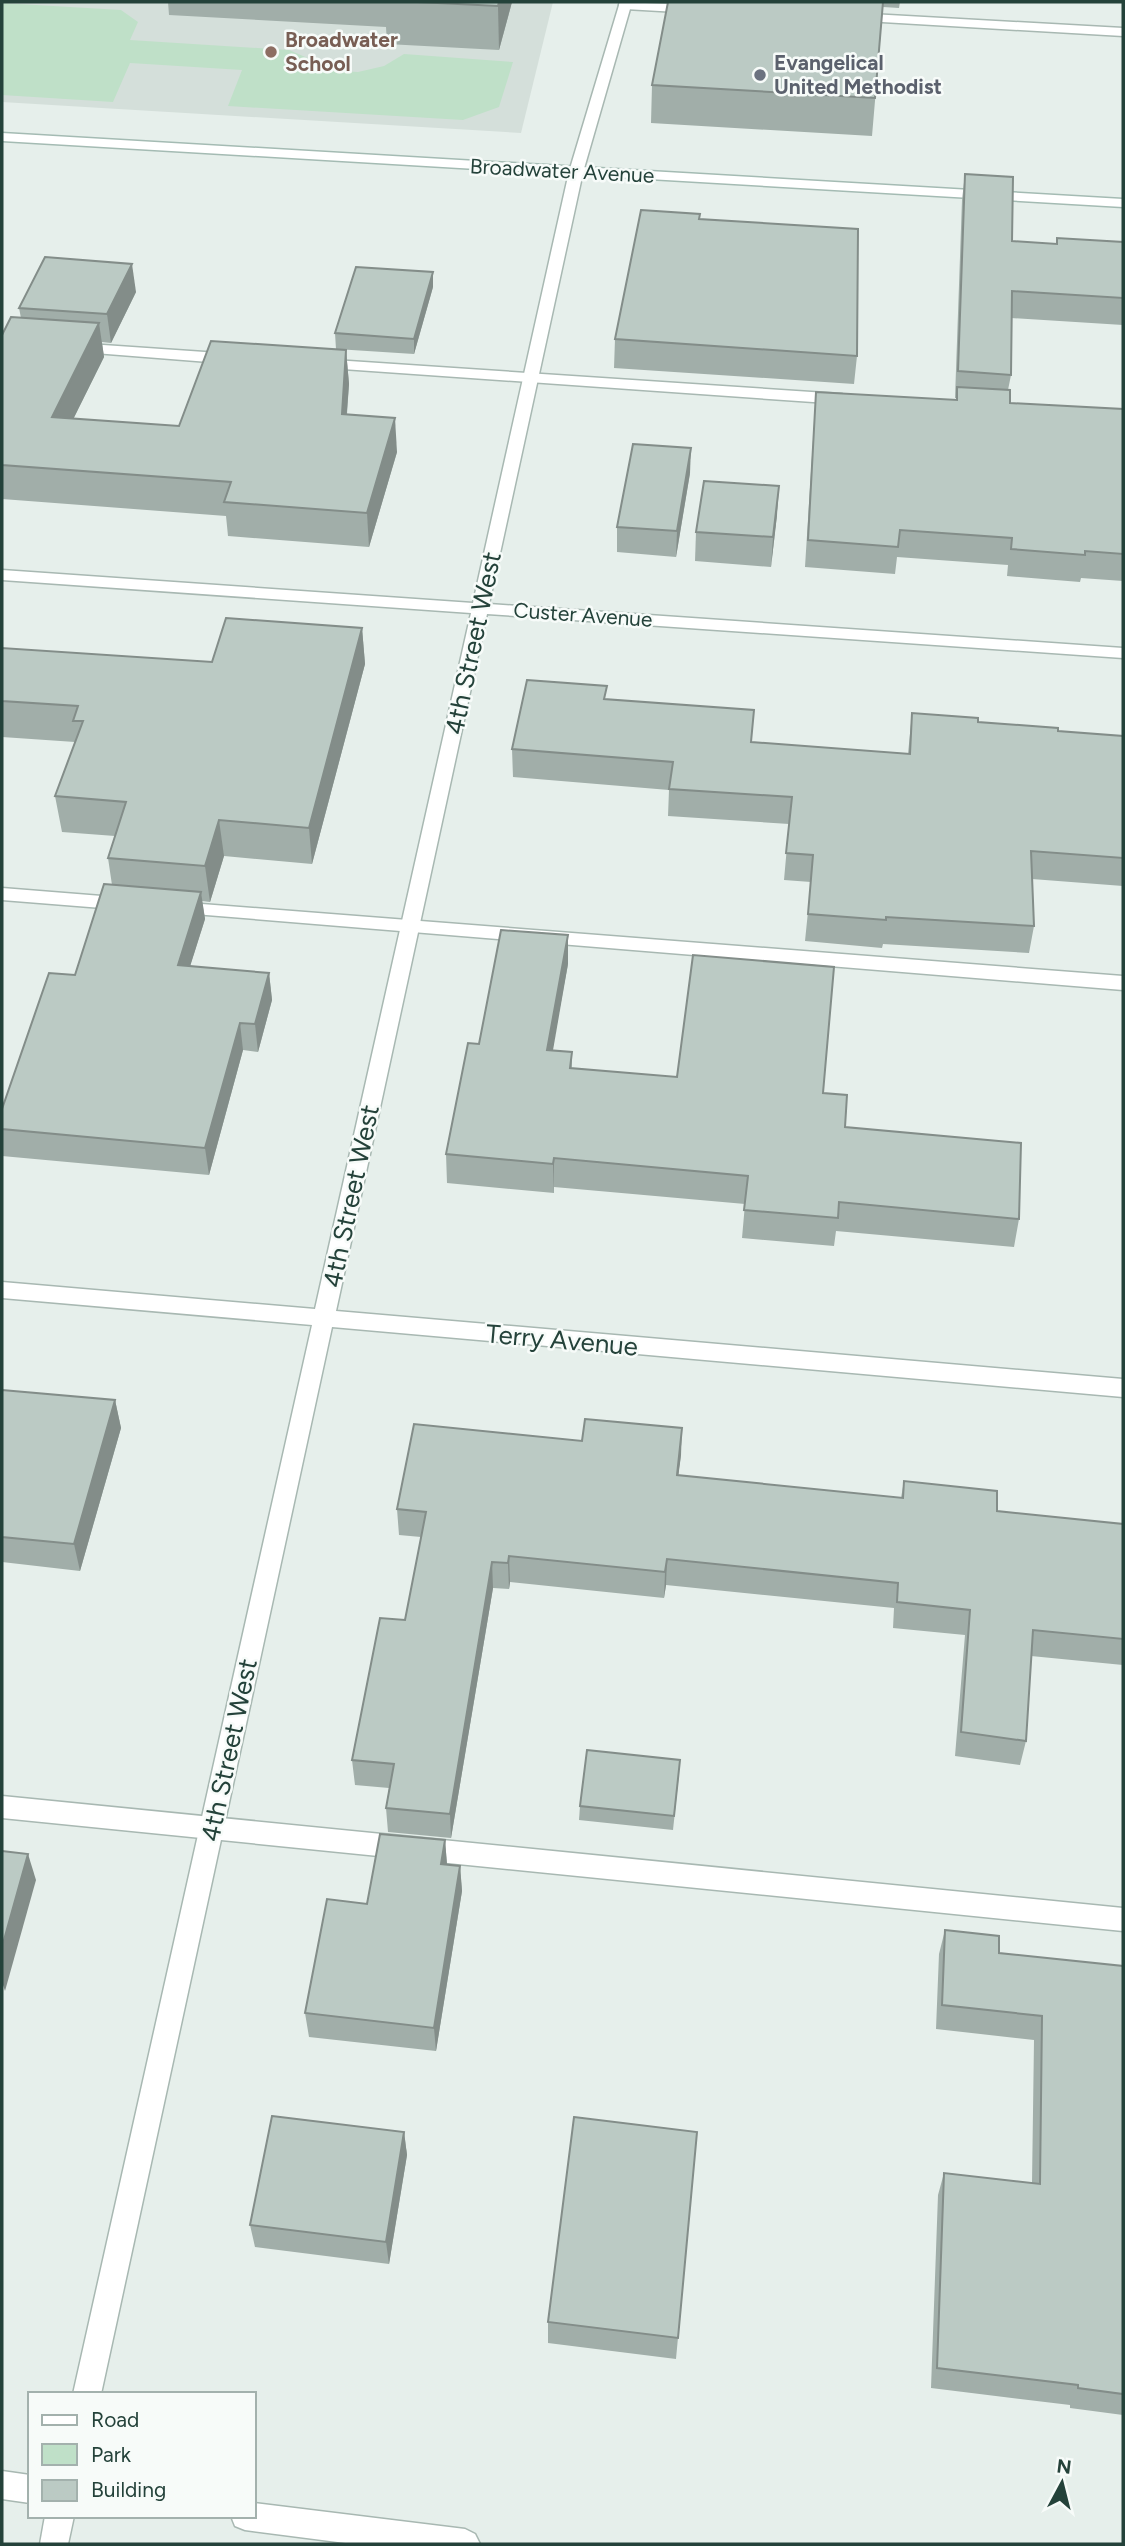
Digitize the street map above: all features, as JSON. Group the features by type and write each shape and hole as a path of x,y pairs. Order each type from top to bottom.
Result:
{"street":[{"path":"626,3 707,9"},
{"name":"4th Street West","path":"87,2392 576,172 626,3"},
{"path":"844,17 1123,32"},
{"name":"Broadwater Avenue","path":"2,137 1123,203"},
{"path":"57,346 252,360"},
{"path":"308,364 862,400"},
{"name":"Custer Avenue","path":"2,575 1123,653"},
{"path":"2,894 1123,983"},
{"name":"Terry Avenue","path":"2,1290 1123,1388"},
{"path":"2,1807 1123,1920"},
{"path":"2,2485 28,2489"},
{"path":"256,2517 465,2544"},
{"path":"54,2544 60,2518"}],"shaded area":[{"name":"Broadwater School","path":"2,2 553,2 521,133 2,102"}],"green space":[{"path":"2,3 121,10 138,22 130,40 289,50 338,71 358,72 384,66 404,54 513,62 499,107 463,120 228,106 242,70 130,63 113,102 2,95"}],"building":[{"path":"417,2 499,2 498,6"},
{"path":"668,2 883,2 875,98 652,85"},
{"path":"965,174 1013,177 1012,241 1057,244 1057,238 1123,242 1123,298 1012,291 1011,375 958,371"},
{"path":"641,210 700,214 699,219 858,229 857,356 615,339"},
{"path":"45,257 132,264 107,314 19,308"},
{"path":"356,267 433,272 414,339 335,333"},
{"path":"11,317 99,323 52,417 179,426 211,341 346,350 342,414 395,418 367,513 224,502 231,482 2,465 2,335"},
{"path":"957,387 1010,390 1010,403 1123,409 1123,554 1085,551 1085,555 1011,549 1012,538 900,530 898,547 808,540 816,392 957,400"},
{"path":"633,444 691,448 677,531 617,527"},
{"path":"704,481 779,486 773,537 696,532"},
{"path":"226,618 362,628 309,828 219,820 205,866 108,858 126,802 55,796 83,721 73,721 78,706 2,701 2,648 212,662"},
{"path":"527,680 607,686 604,699 754,710 751,742 910,754 912,713 978,718 978,722 1123,736 1123,858 1031,851 1034,926 808,914 813,855 786,853 792,797 669,789 673,762 512,749"},
{"path":"104,884 201,892 178,965 269,973 255,1024 240,1023 205,1148 2,1129 2,1109 49,973 75,975"},
{"path":"501,930 568,935 547,1050 572,1052 570,1068 677,1077 693,955 834,967 823,1093 847,1095 845,1127 1021,1143 1019,1219 839,1202 838,1218 744,1210 748,1176 554,1158 553,1164 446,1154 468,1043 479,1044"},
{"path":"2,1390 115,1400 74,1544 2,1537"},
{"path":"585,1419 682,1428 677,1475 903,1498 904,1481 997,1491 997,1511 1123,1524 1123,1639 1033,1630 1026,1741 961,1732 970,1610 897,1602 898,1583 667,1559 665,1572 509,1556 508,1563 492,1562 450,1814 386,1808 394,1764 352,1760 380,1618 405,1620 426,1512 397,1509 414,1424 582,1441"},
{"path":"587,1750 680,1760 674,1816 580,1806"},
{"path":"380,1834 445,1840 441,1864 460,1866 434,2028 305,2013 327,1899 367,1904"},
{"path":"2,1851 28,1854 2,1947"},
{"path":"945,1930 999,1936 999,1953 1123,1966 1123,2394 1078,2388 1078,2385 937,2368 944,2173 1040,2184 1042,2016 942,2005"},
{"path":"272,2116 404,2132 386,2242 250,2225"},
{"path":"574,2117 697,2132 678,2338 548,2322"}],"place":[{"name":"Broadwater School","path":"271,52"},
{"name":"Evangelical United Methodist","path":"760,75"}]}
